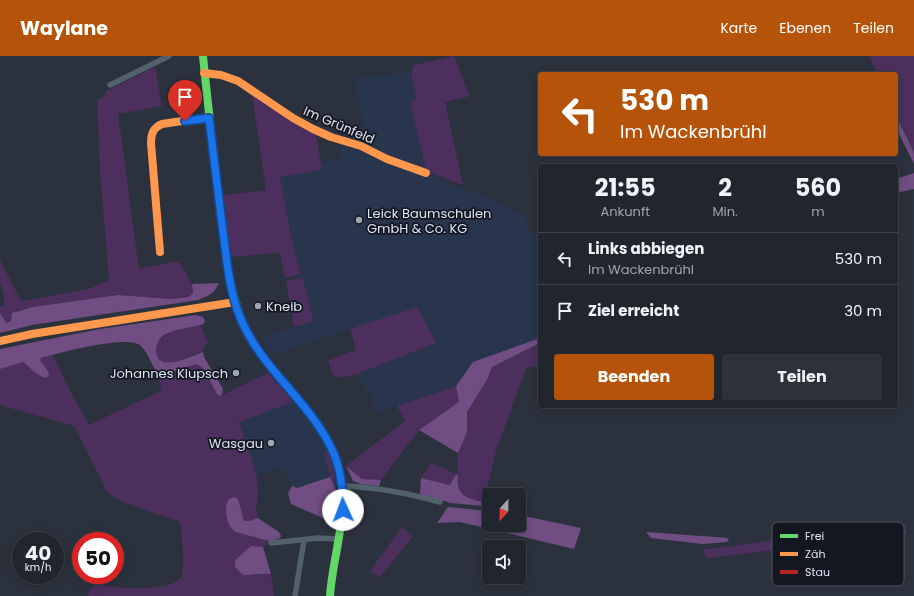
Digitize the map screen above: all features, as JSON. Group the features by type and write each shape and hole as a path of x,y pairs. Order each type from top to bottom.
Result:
{"main road":[{"path":"203,56 227,263 235,302 246,329 265,360 305,407 328,441 334,455 342,486 343,519 330,596"},
{"name":"Im Grünfeld","path":"204,73 215,73 238,81 293,118 313,129 331,137 361,146 387,159 426,173"},
{"path":"160,252 151,143 152,133 154,129 161,124 209,118"},
{"path":"0,341 235,302"}],"street":[{"path":"110,85 169,56"},
{"path":"342,486 378,488 440,502"},
{"path":"271,544 318,538 340,539"},
{"path":"295,596 304,540"}],"shaded area":[{"path":"454,56 470,96 445,102 463,185 426,171 410,101 416,99 411,72 414,65"},
{"path":"869,56 914,56 914,153 898,119 898,72 876,72"},
{"path":"155,67 162,106 118,114 139,269 178,261 192,284 193,293 189,297 172,299 118,295 33,307 16,311 11,317 11,321 6,323 0,314 0,307 4,306 4,295 0,283 0,260 21,301 89,289 109,280 100,169 97,100 104,97 106,91"},
{"name":"Leick Baumschulen GmbH & Co. KG","path":"411,72 416,99 410,101 426,171 442,182 471,191 525,216 530,234 538,232 538,339 473,362 456,386 377,413 373,401 357,374 436,343 417,307 270,356 263,336 314,321 292,241 280,176 321,170 320,162 341,159 339,145 366,144 354,78"},
{"path":"252,94 297,125 316,135 322,170 280,177 292,241 301,274 285,278 280,253 230,257 223,195 266,190"},
{"path":"898,119 914,153 914,164 898,132"},
{"path":"914,173 914,189 898,193 898,178"},
{"path":"302,277 314,321 294,327 286,281"},
{"path":"219,283 215,290 198,300 32,325 0,333 0,314 6,323 11,321 12,313 33,307 118,295 172,299 189,297 193,293 192,284"},
{"path":"417,307 436,343 357,374 340,378 332,374 328,360 356,350 350,329"},
{"path":"196,315 203,317 205,321 204,324 177,330 164,335 159,340 157,346 156,351 158,358 162,361 175,362 203,352 204,357 223,389 220,396 217,394 203,368 196,364 164,375 159,375 144,349 134,343 109,343 41,358 40,360 48,371 49,376 46,378 36,373 23,362 0,369 0,349 100,329"},
{"path":"200,325 208,342 203,351 184,359 168,363 160,361 157,357 156,349 163,337 175,331"},
{"path":"538,339 538,344 492,367 488,378 467,412 467,432 458,453 419,430 459,402 456,386 473,362"},
{"path":"538,344 538,365 526,368 496,451 487,488 482,488 482,502 471,499 460,491 457,482 458,453 467,432 467,412 488,378 492,367"},
{"path":"53,355 72,395 89,425 161,391 159,375 164,375 196,364 203,368 217,394 220,396 268,373 293,402 239,422 257,476 258,497 256,509 258,518 244,521 241,515 240,504 228,519 231,529 235,532 270,541 263,547 251,546 235,560 235,567 257,575 265,573 271,574 274,596 88,596 89,592 96,585 151,588 169,585 176,581 181,577 183,567 181,525 178,521 125,503 108,493 74,426 0,405 0,369 23,362 36,373 46,378 48,371 40,360 41,358"},
{"path":"456,386 459,402 419,430 381,480 362,479 346,466 405,421 397,406"},
{"path":"293,402 316,429 324,442 328,451 324,453 330,477 297,488 292,486 282,468 257,476 239,422"},
{"path":"328,451 334,471 336,491 324,453"},
{"path":"431,463 456,474 450,485 421,478"},
{"path":"346,466 362,479 381,480 379,486 361,484 353,481"},
{"path":"456,474 458,475 458,482 461,492 468,497 482,501 482,506 451,503 420,494 421,478 450,485"},
{"path":"330,477 336,491 337,517 330,521 291,504 288,493 292,486 297,488"},
{"path":"233,497 237,498 244,521 258,518 279,532 281,536 280,538 270,541 235,532 228,521 226,512 228,500"},
{"path":"448,507 482,510 482,527 460,522 437,523"},
{"path":"526,516 581,528 574,549 502,532 526,532"},
{"path":"904,525 905,525 907,534 904,534"},
{"path":"402,527 413,536 380,577 370,571"},
{"path":"646,532 729,538 727,542 703,544 651,538"},
{"path":"772,541 772,550 707,558 703,549"},
{"path":"251,546 263,547 271,574 243,575 235,567 235,560"}],"traffic: fast":[{"path":"203,56 225,247 229,273 239,312"},
{"path":"330,596 340,530 343,496 337,463"}],"traffic: slow":[{"path":"204,73 221,75 238,81 293,118 313,129 331,137 361,146 387,159 426,173"},
{"path":"160,252 151,143 152,134 156,127 162,124 209,117"},
{"path":"0,341 32,334 235,302"}],"traffic: jam":[{"path":"239,312 248,333 260,352 316,423 328,442 337,463"}],"place":[{"name":"Leick Baumschulen GmbH & Co. KG","path":"359,220"},
{"name":"Kneib","path":"258,306"},
{"name":"Johannes Klupsch","path":"236,373"},
{"name":"Wasgau","path":"271,443"}],"route":[{"path":"185,121 209,118 228,273 240,318 251,340 265,360 305,407 328,441 339,472 342,486 343,510"}]}
